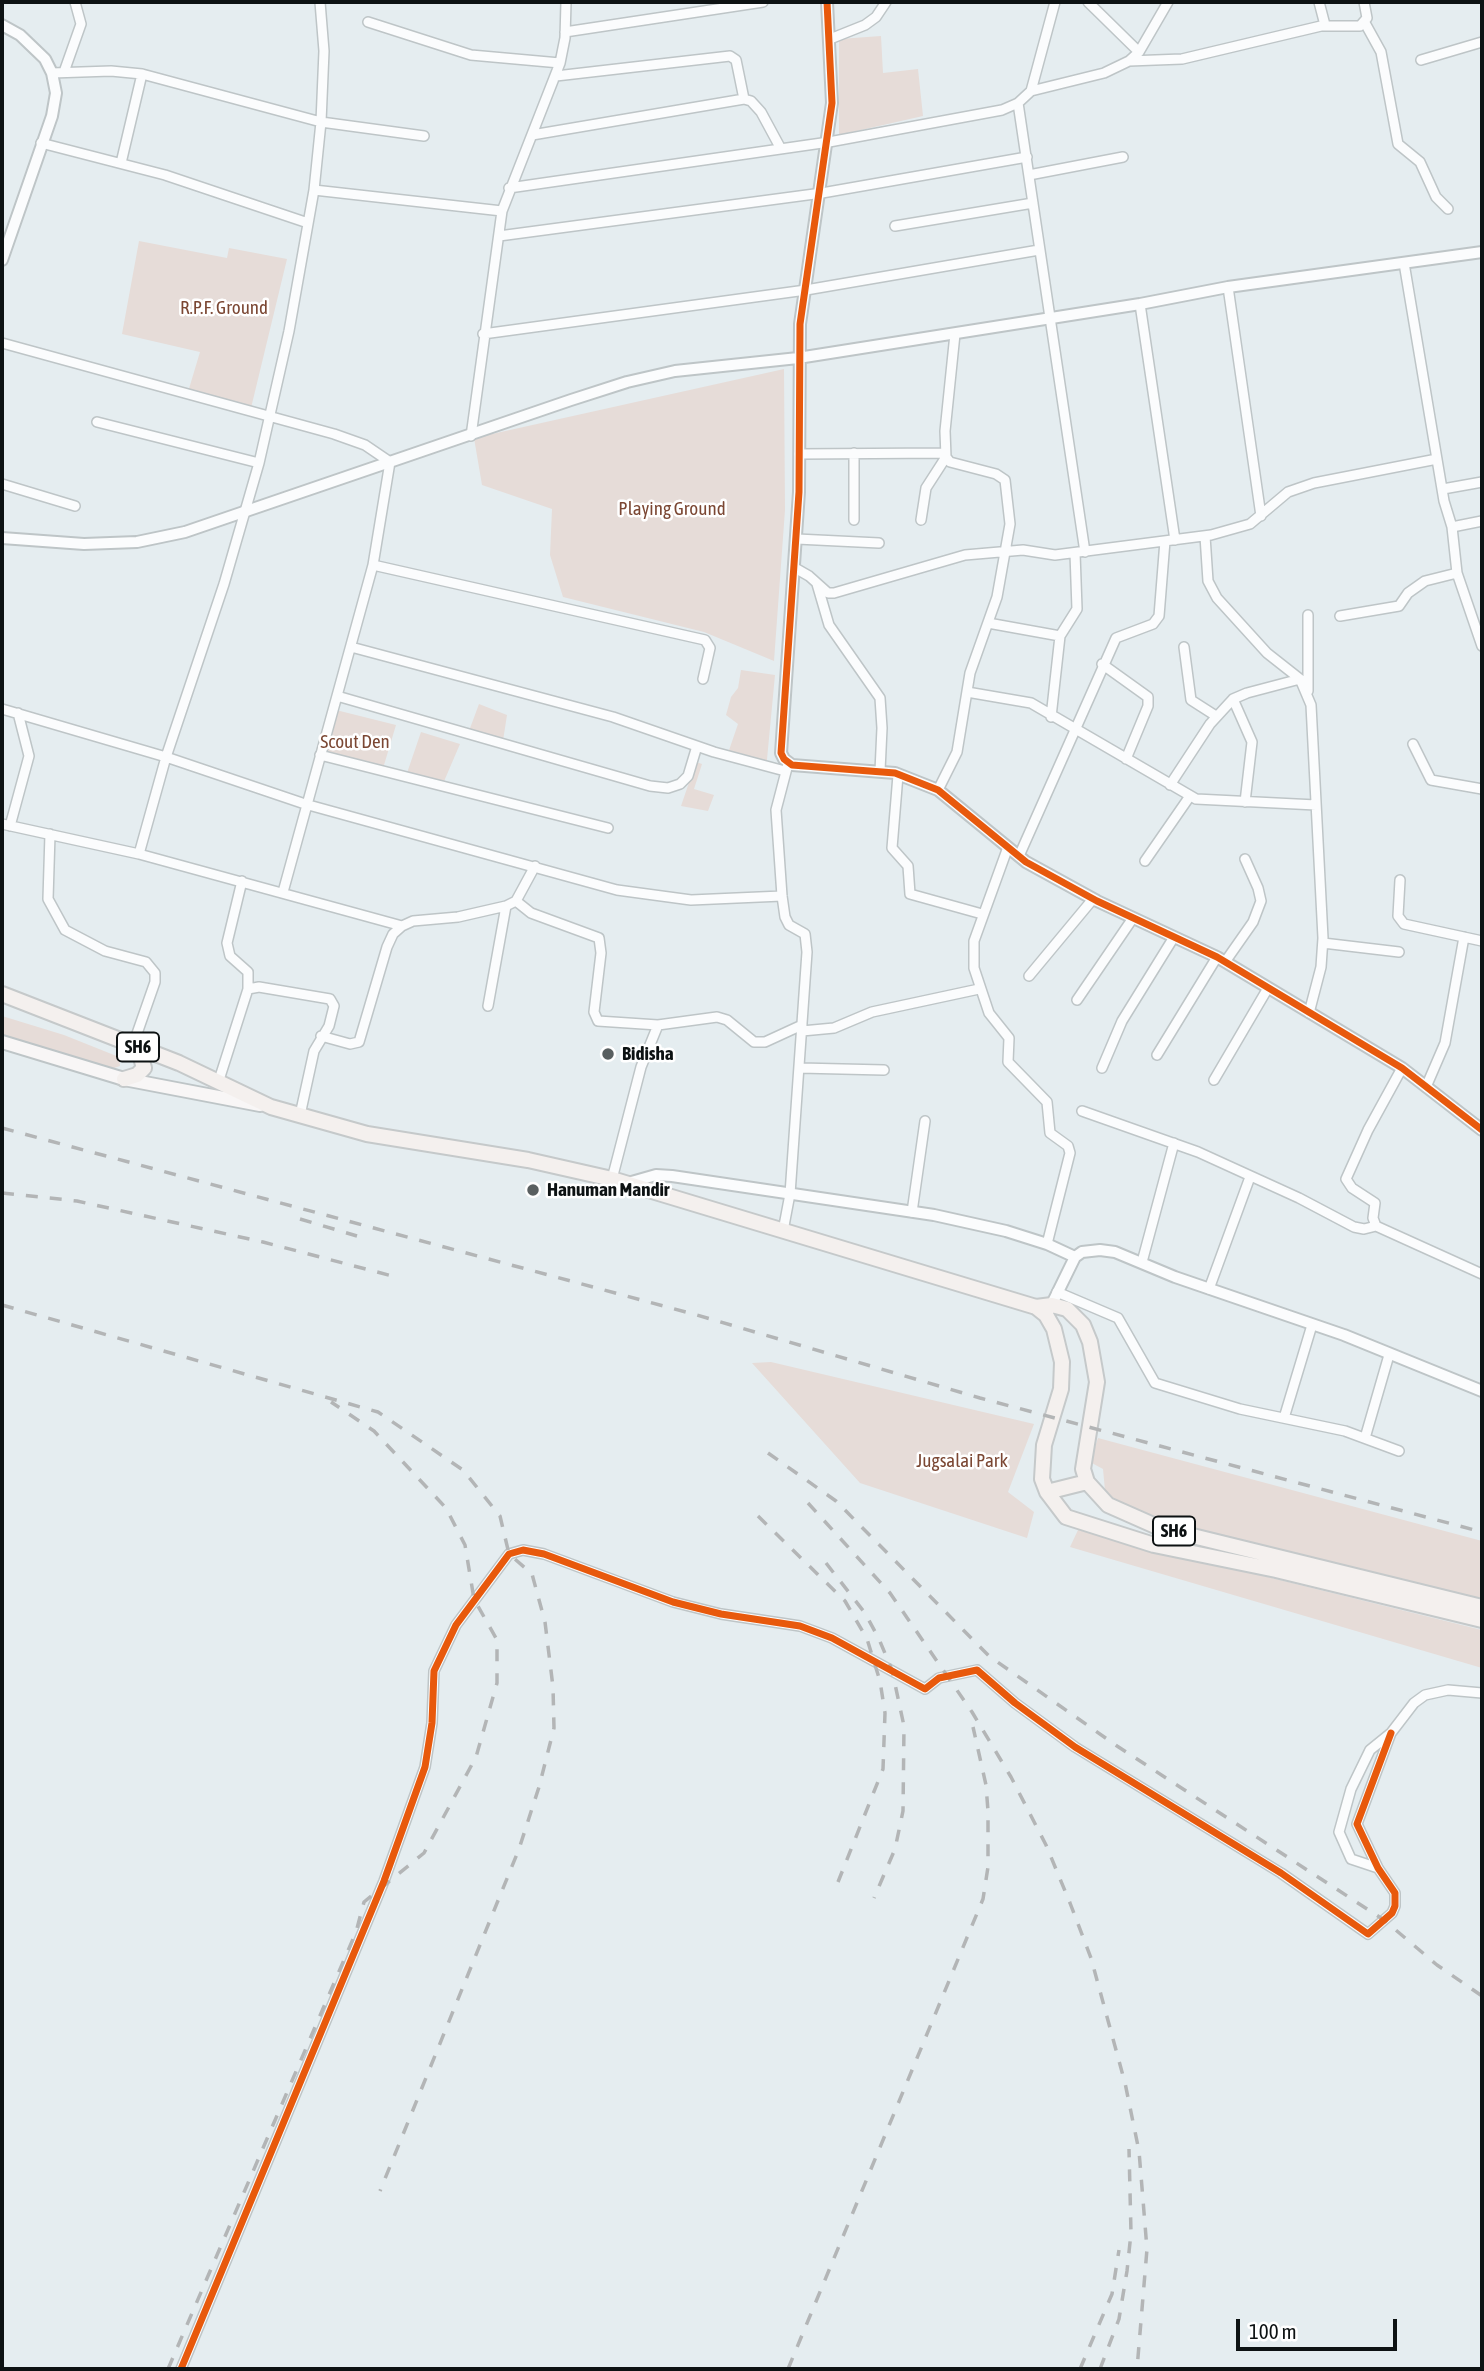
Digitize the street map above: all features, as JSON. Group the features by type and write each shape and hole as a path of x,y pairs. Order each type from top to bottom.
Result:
{"main road":[{"name":"SH6","path":"2,994 219,1080 271,1108 367,1134 528,1160 618,1182 1076,1315 1083,1325 1095,1359 1097,1382 1083,1455 1087,1482 1108,1505 1160,1528 1482,1607"},
{"path":"2,1042 124,1079 271,1108"},
{"path":"124,1079 138,1075 144,1068 135,1046"},
{"path":"1048,1305 1062,1362 1061,1389 1041,1464 1047,1492 1087,1482"},
{"name":"SH6","path":"1047,1492 1066,1517 1117,1535 1482,1620"}],"street":[{"path":"64,72 81,24 75,2"},
{"path":"139,854 166,757 208,635 259,463 289,331 314,190 321,122 324,51 320,2"},
{"path":"471,436 502,211 560,64 566,2"},
{"path":"565,32 763,2"},
{"path":"783,1231 790,1194 807,941 801,930 789,925 782,896 776,810 786,767 781,753 797,539 798,358 829,142 832,103 827,2"},
{"path":"830,39 865,25 876,17 886,2"},
{"path":"1031,91 1055,2"},
{"path":"1088,2 1139,52"},
{"path":"509,188 829,142 984,115 1018,103 1031,91 1104,73 1129,61 1139,52 1168,2"},
{"path":"1319,2 1325,25"},
{"path":"1364,2 1365,23 1381,52 1398,144 1420,162 1436,197 1448,209"},
{"path":"368,22 471,55 560,64"},
{"path":"1129,61 1182,59 1325,25 1355,27 1365,23"},
{"path":"2,24 34,47 52,73 56,93 52,116 2,260"},
{"path":"1421,60 1482,42"},
{"path":"556,76 730,56 736,60 744,99"},
{"path":"52,73 142,74 321,122 424,136"},
{"path":"121,163 142,74"},
{"path":"532,135 744,99 751,101 761,112 781,149"},
{"path":"1018,103 1080,552 1077,609 1060,636 1051,717"},
{"path":"41,143 234,196 308,223"},
{"path":"499,236 822,193 1027,157"},
{"path":"1029,175 1123,157"},
{"path":"314,190 502,211"},
{"path":"895,226 1033,203"},
{"path":"483,334 806,290 1040,250"},
{"path":"2,538 83,544 137,542 185,532 627,382 675,372 798,358 1140,304 1228,287 1482,252"},
{"path":"1404,263 1437,459 1452,527 1457,573 1482,646"},
{"path":"1228,287 1261,516"},
{"path":"1019,856 1076,730 1102,664 1116,638 1157,622 1170,541 1140,304"},
{"path":"921,520 926,488 945,455 955,334"},
{"path":"2,343 270,416 365,445 390,462"},
{"path":"97,422 259,463"},
{"path":"854,453 854,520"},
{"path":"799,454 945,455"},
{"path":"938,790 957,752 967,692 997,597 1010,524 1005,480 996,474 950,462 945,455"},
{"path":"795,568 817,581 828,593 834,593 965,555 1006,551 1055,555 1205,536 1240,529 1261,516 1288,492 1314,483 1437,459"},
{"path":"283,892 305,804 373,565 390,462"},
{"path":"1443,489 1482,482"},
{"path":"2,484 75,506"},
{"path":"1452,527 1482,522"},
{"path":"1205,536 1208,581 1217,597 1267,653 1300,680 1308,693"},
{"path":"797,539 879,543"},
{"path":"373,565 705,639 710,648 703,679"},
{"path":"1340,616 1399,606 1408,593 1425,581 1457,573"},
{"path":"817,581 829,625 880,698 880,771"},
{"path":"1308,615 1308,693 1323,943 1309,1013"},
{"path":"988,623 1060,636"},
{"path":"351,647 613,717 697,746 786,767 880,771 938,790 1019,856 1093,898 1221,960 1402,1068 1482,1130"},
{"path":"1184,647 1191,699 1216,716"},
{"path":"1102,664 1148,697 1148,706 1126,759"},
{"path":"1170,785 1216,716 1233,699 1300,680"},
{"path":"967,692 1031,703 1190,796 1316,805"},
{"path":"337,696 650,786 668,788 680,784 688,776 697,746"},
{"path":"1233,699 1252,742 1245,802"},
{"path":"2,709 166,757 305,804 652,896 691,900 782,896"},
{"path":"18,713 29,756 6,825 139,854 402,926"},
{"path":"1413,744 1431,780 1482,789"},
{"path":"320,755 608,828"},
{"path":"898,775 892,848 908,866 910,894 982,914"},
{"path":"1144,860 1190,796"},
{"path":"50,834 48,899 65,930 106,951 146,962 155,973 155,982 135,1046"},
{"path":"1008,847 982,914 973,949 979,989 989,1013 1009,1038 1008,1062 1018,1076 1044,1098 1050,1109 1050,1133 1068,1146 1070,1153 1047,1244"},
{"path":"1157,1055 1221,960 1253,922 1261,901 1245,859"},
{"path":"321,1035 350,1044 359,1042 387,947 393,934 402,926 413,921 458,917 506,906 516,901 535,866"},
{"path":"1400,880 1400,921 1482,941"},
{"path":"219,1080 248,989 248,972 227,950 242,881"},
{"path":"1029,976 1093,898"},
{"path":"516,901 531,913 599,938 601,953 594,1013 597,1021 658,1026 717,1017 727,1020 754,1042 765,1042 802,1028 834,1028 872,1012 979,989"},
{"path":"488,1006 506,906"},
{"path":"1077,1000 1133,918"},
{"path":"1102,1068 1122,1021 1174,937"},
{"path":"1426,1087 1445,1043 1464,937"},
{"path":"1323,943 1399,952"},
{"path":"248,989 259,987 330,999 334,1006 329,1026 321,1035 314,1051 300,1115"},
{"path":"1214,1080 1268,988"},
{"path":"658,1026 641,1067 618,1182 656,1175 912,1212 1006,1231 1047,1244 1075,1257"},
{"path":"800,1068 884,1070"},
{"path":"1402,1068 1347,1175 1352,1188 1375,1203 1373,1223 1376,1226 1482,1274"},
{"path":"1083,1111 1174,1143 1299,1198 1354,1227 1364,1229 1376,1226"},
{"path":"912,1212 925,1121"},
{"path":"1142,1262 1174,1143"},
{"path":"1209,1289 1250,1177"},
{"path":"1399,1451 1364,1438 1240,1409 1156,1383 1118,1318 1048,1305 1075,1257 1082,1252 1100,1250 1142,1262 1482,1391"},
{"path":"1284,1418 1312,1325"},
{"path":"1364,1438 1389,1355"},
{"path":"181,2369 397,1843 425,1767 432,1723 434,1671 456,1625 509,1554 523,1550 544,1554 673,1602 722,1614 800,1626 840,1642 925,1689 939,1678 977,1670 1015,1703 1075,1747 1281,1873 1367,1934 1392,1913 1395,1906 1395,1893 1378,1868 1357,1824 1391,1733"},
{"path":"1378,1868 1351,1859 1341,1840 1339,1827 1359,1769 1370,1750 1391,1733 1414,1703 1425,1695 1448,1690 1482,1693"}],"green space":[{"path":"881,36 883,73 918,69 923,116 839,135 839,39"},
{"name":"R.P.F. Ground","path":"139,241 227,258 229,248 287,259 251,408 188,392 200,352 122,334"},
{"name":"Playing Ground","path":"784,369 785,510 774,661 704,632 563,597 550,555 552,509 482,485 474,438"},
{"path":"741,670 775,675 766,770 726,759 738,724 726,715 731,697 738,688"},
{"path":"479,704 507,715 502,747 466,739"},
{"name":"Scout Den","path":"328,708 396,725 381,775 314,758"},
{"path":"421,732 460,744 442,786 407,773"},
{"path":"696,762 702,764 694,789 714,795 708,811 681,806"},
{"path":"2,1016 64,1035 119,1057 120,1066 111,1069 2,1035"},
{"name":"Jugsalai Park","path":"771,1362 1034,1424 1008,1492 1034,1512 1027,1538 860,1483 752,1363"},
{"path":"1098,1438 1482,1541 1482,1601 1150,1520 1106,1501 1103,1469 1090,1462"},
{"path":"1078,1530 1482,1630 1482,1668 1070,1547"}],"railway":[{"path":"2,1128 697,1315 980,1398 1482,1532"},
{"path":"2,1193 77,1201 263,1242 396,1277"},
{"path":"300,1219 357,1236"},
{"path":"2,1305 378,1412 463,1470 500,1516 509,1554 532,1574 545,1622 553,1687 554,1728 519,1849 380,2191"},
{"path":"168,2369 356,1932 364,1902 424,1853 476,1757 497,1683 497,1640 474,1599 465,1545 446,1508 374,1431 331,1402"},
{"path":"768,1453 836,1501 989,1656 1117,1746 1384,1920 1437,1965 1482,1996"},
{"path":"808,1503 890,1593 972,1712 1011,1777 1046,1845 1091,1958 1125,2083 1139,2151 1147,2249 1137,2369"},
{"path":"758,1516 845,1601 867,1639 880,1681 885,1713 883,1769 838,1882"},
{"path":"826,1563 865,1613 879,1639 892,1670 904,1726 903,1811 895,1849 874,1898"},
{"path":"788,2369 983,1899 988,1867 988,1811 986,1785 973,1727"},
{"path":"1100,2369 1119,2319 1127,2271 1131,2233 1129,2149"},
{"path":"1080,2369 1112,2294 1119,2250"}],"cycle path":[{"path":"827,2 832,103 800,324 799,492 781,753 784,759 792,765 895,773 938,790 1026,862 1097,901 1217,957 1402,1068 1482,1130"},
{"path":"181,2369 384,1881 425,1767 432,1723 434,1671 456,1625 509,1554 523,1550 544,1554 673,1602 721,1614 800,1626 832,1638 925,1689 939,1678 977,1670 1015,1703 1075,1747 1281,1873 1368,1934 1392,1913 1395,1906 1395,1893 1378,1868 1357,1824 1391,1733"}],"place":[{"name":"Bidisha","path":"608,1054"},
{"name":"Hanuman Mandir","path":"533,1190"}]}
